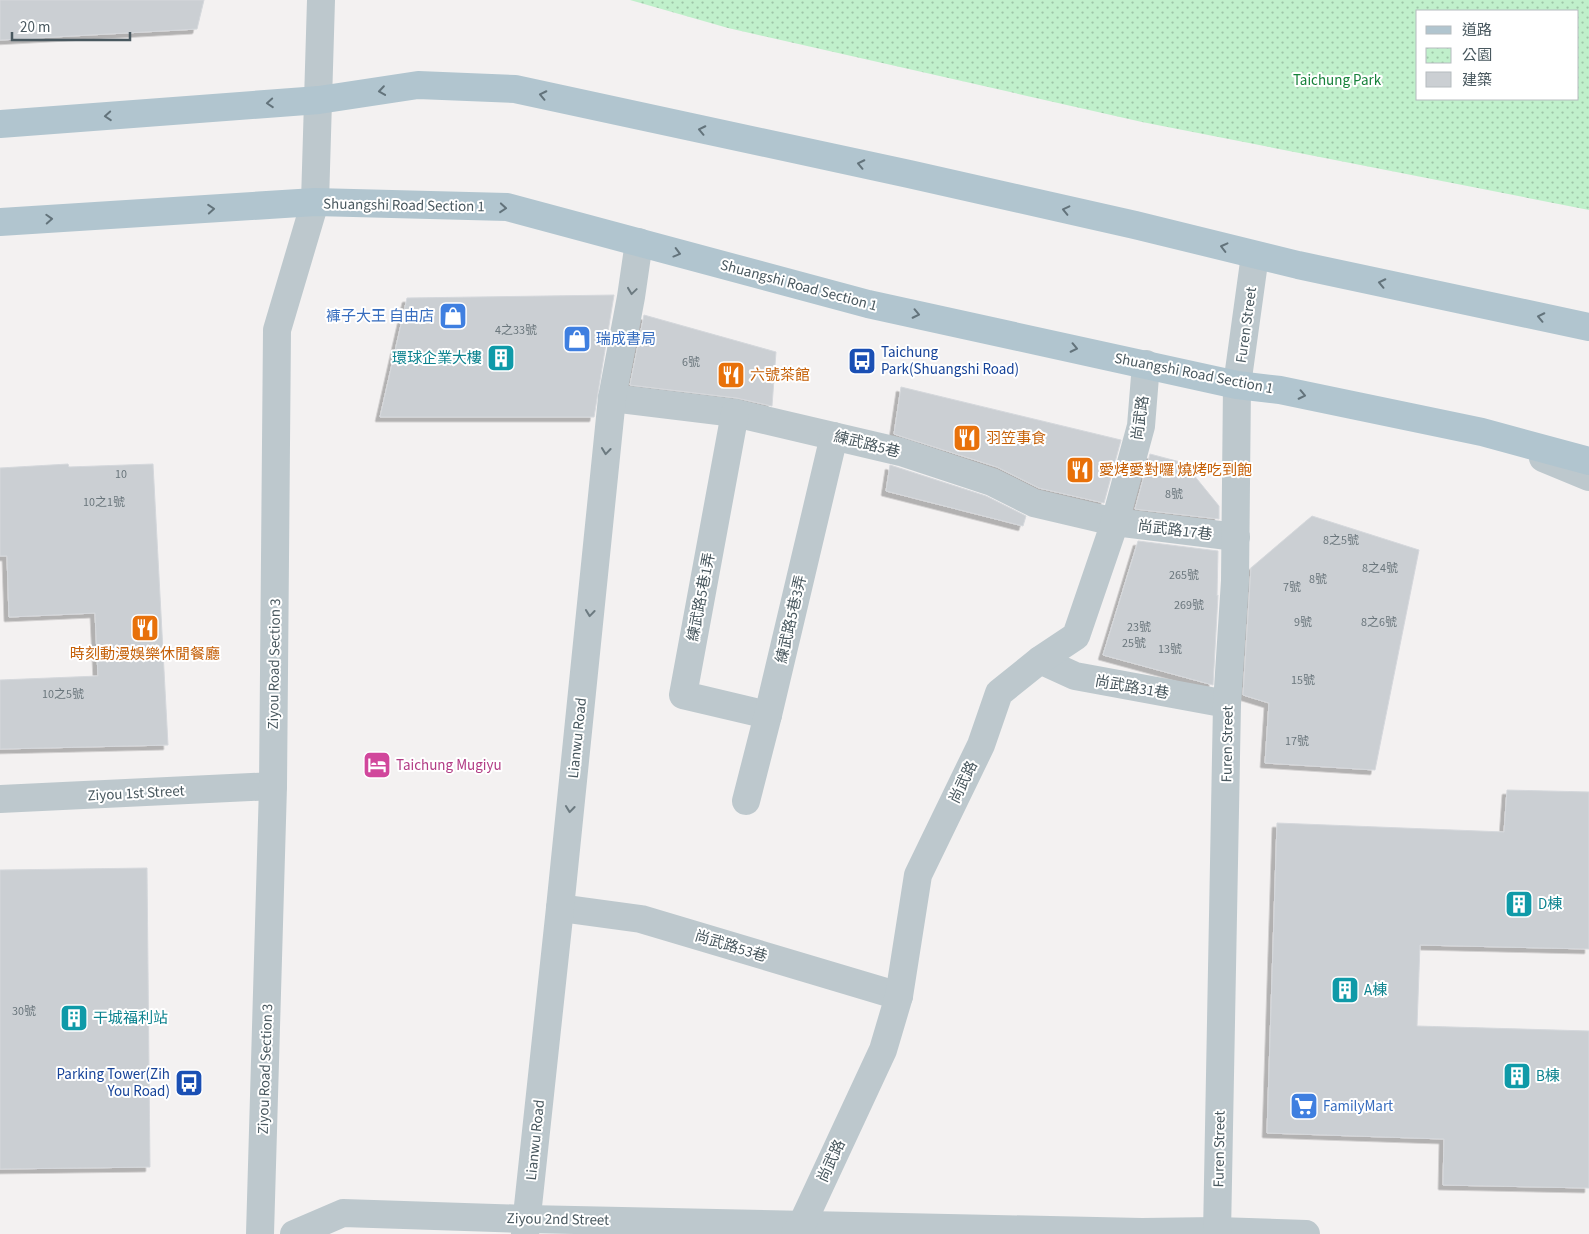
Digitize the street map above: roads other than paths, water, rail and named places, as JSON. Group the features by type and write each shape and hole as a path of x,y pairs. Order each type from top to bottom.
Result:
{"main road":[{"path":"0,124 319,100 418,85 515,89 909,174 1135,225 1255,255 1589,327"},
{"name":"Shuangshi Road Section 1","path":"0,222 315,202 507,207 868,304 1237,385 1280,390 1482,432 1589,461"}],"street":[{"name":"Ziyou Road Section 3","path":"260,1234 272,786 278,330 315,202 322,0"},
{"name":"Lianwu Road","path":"526,1226 612,398 631,298 639,242"},
{"name":"Furen Street","path":"1217,1233 1227,704 1235,581 1237,385 1255,255"},
{"name":"尚武路","path":"798,1229 883,1050 899,996 918,875 981,745 999,693 1040,660 1076,636 1115,522 1141,426 1146,364"},
{"name":"練武路5巷","path":"612,398 736,413 901,452 992,482 1034,503 1115,522"},
{"name":"練武路5巷1弄","path":"736,413 683,695 768,715"},
{"path":"1482,432 1589,477"},
{"name":"練武路5巷3弄","path":"746,801 834,436"},
{"name":"尚武路17巷","path":"1115,522 1236,537"},
{"name":"尚武路31巷","path":"1040,660 1074,676 1227,704"},
{"name":"Ziyou 1st Street","path":"0,799 272,786"},
{"name":"尚武路53巷","path":"560,908 641,919 899,996"},
{"name":"Ziyou 2nd Street","path":"294,1234 343,1213 526,1226 1306,1234"}],"place":[{"name":"褲子大王 自由店","path":"453,316"},
{"name":"瑞成書局","path":"577,339"},
{"name":"環球企業大樓","path":"501,358"},
{"name":"Taichung Park(Shuangshi Road)","path":"862,361"},
{"name":"六號茶館","path":"731,375"},
{"name":"羽笠事食","path":"967,438"},
{"name":"愛烤愛對囉 燒烤吃到飽","path":"1080,470"},
{"name":"時刻動漫娛樂休閒餐廳","path":"145,628"},
{"name":"Taichung Mugiyu","path":"377,765"},
{"name":"D棟","path":"1519,904"},
{"name":"A棟","path":"1345,990"},
{"name":"干城福利站","path":"74,1018"},
{"name":"B棟","path":"1517,1076"},
{"name":"Parking Tower(Zih You Road)","path":"189,1083"},
{"name":"FamilyMart","path":"1304,1106"}],"park label":[{"name":"Taichung Park","path":"1337,80"}]}
